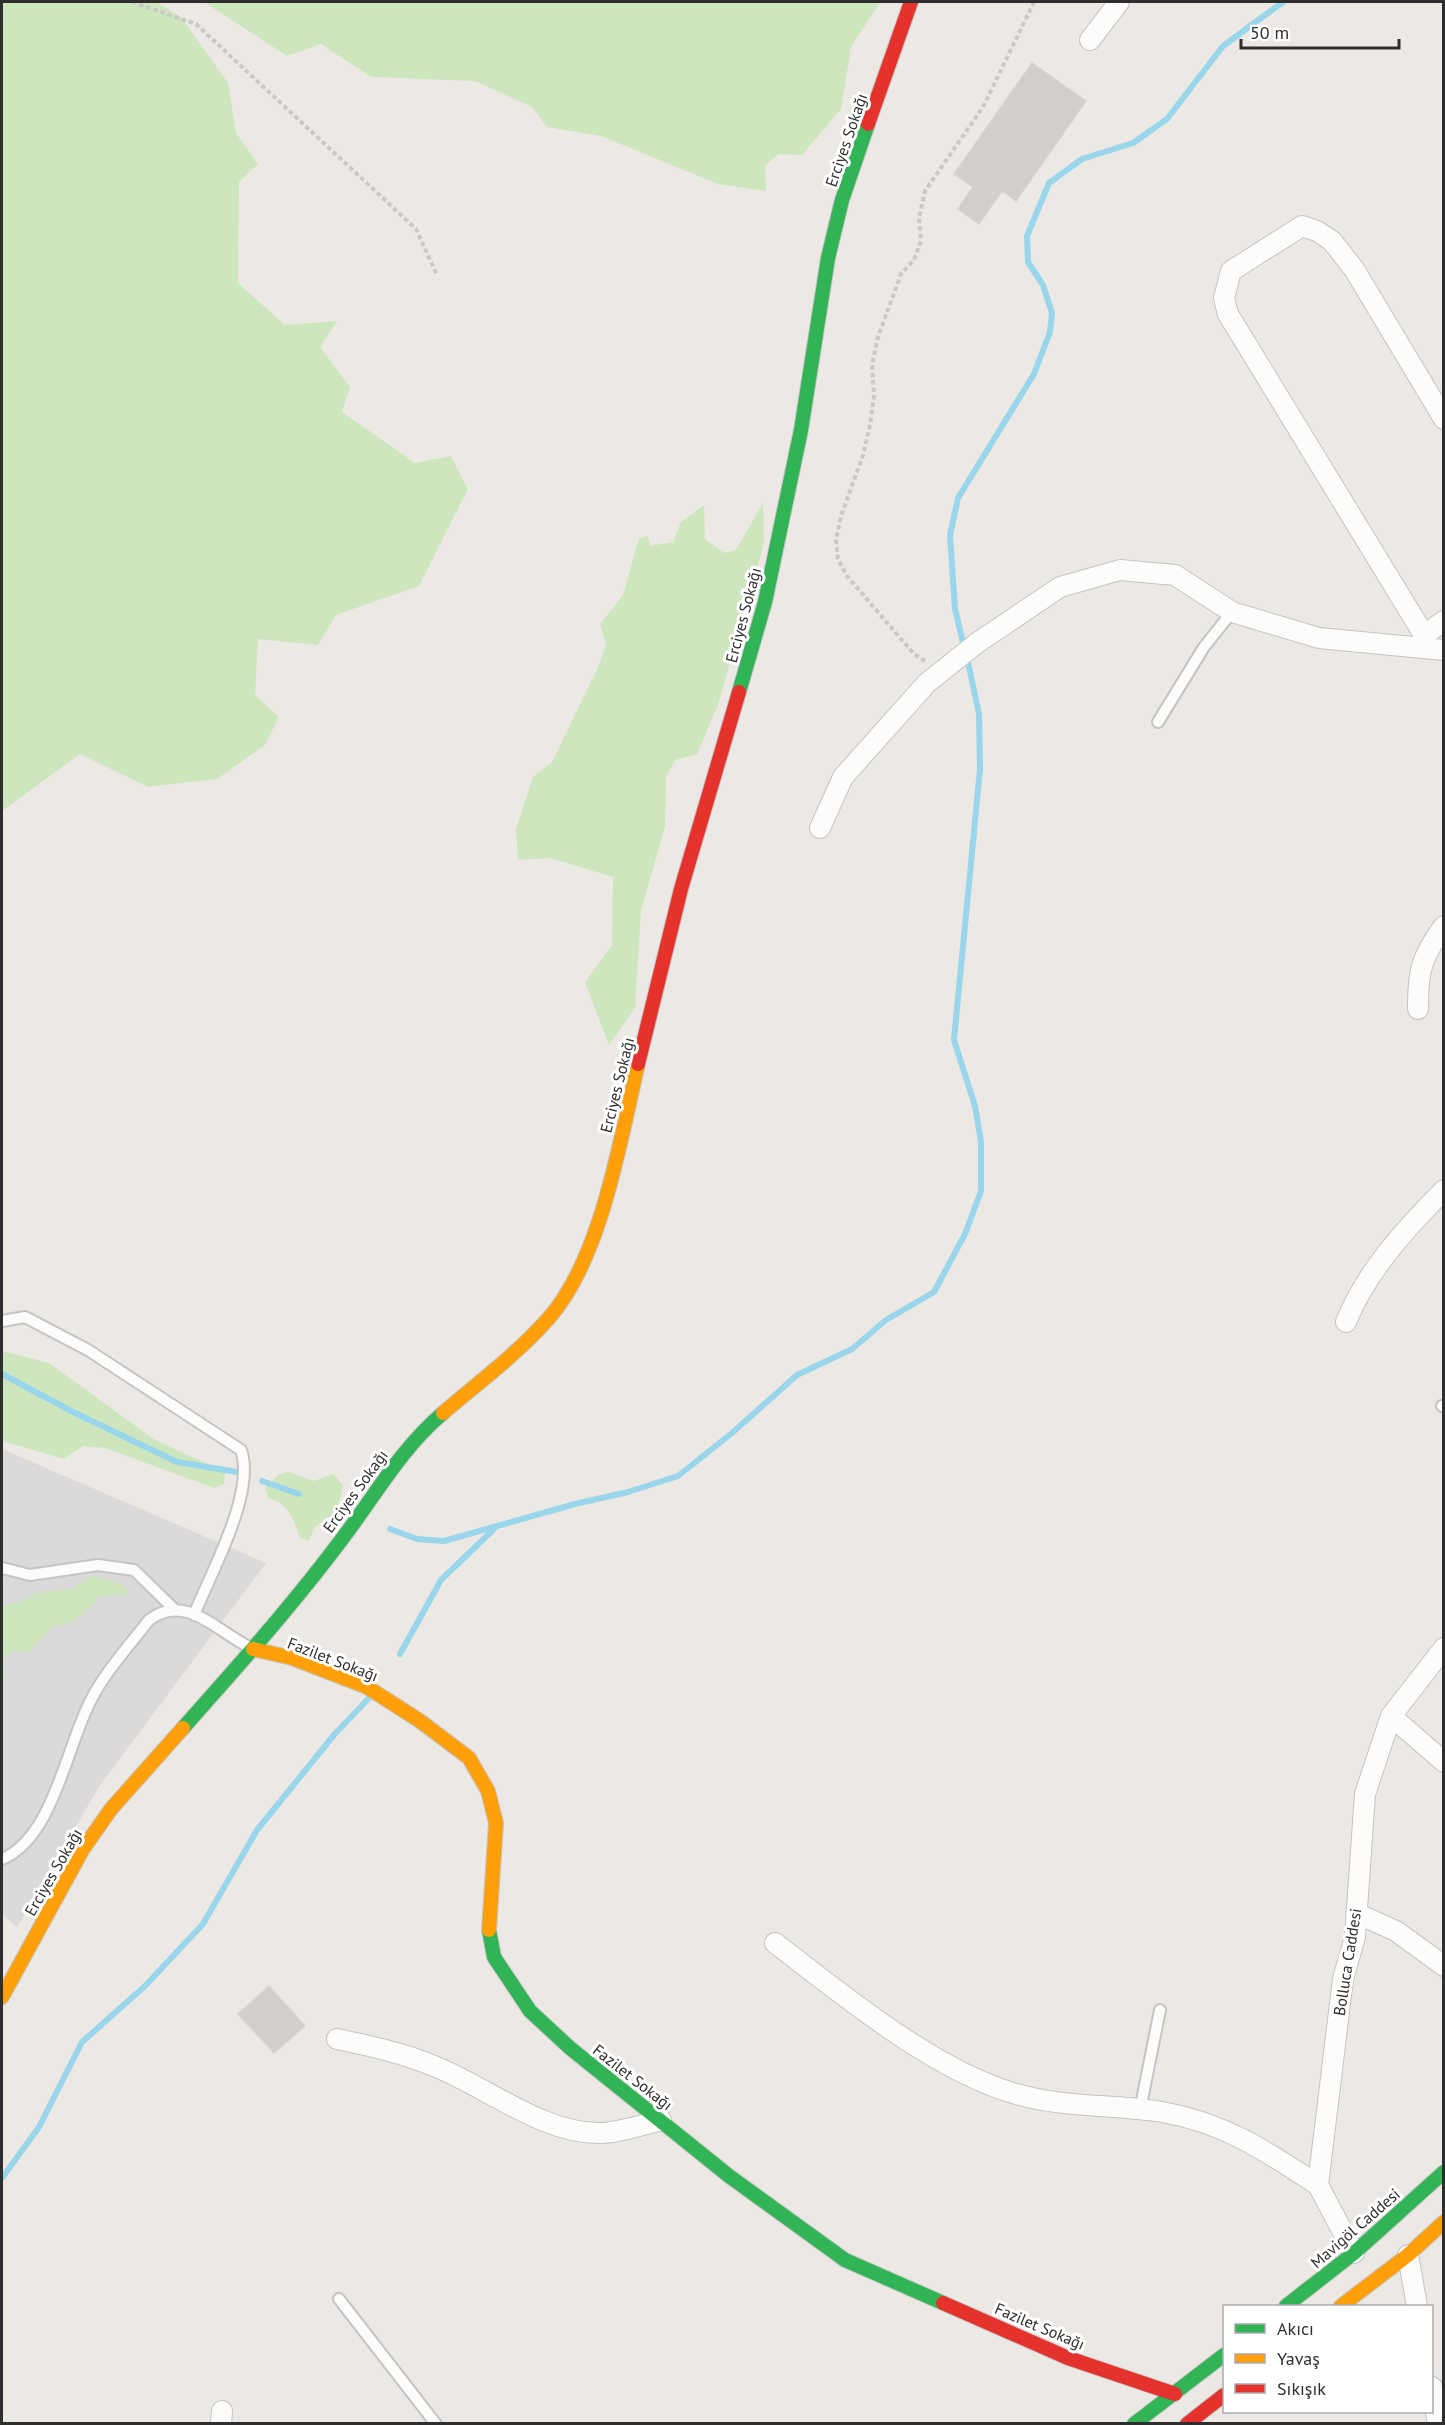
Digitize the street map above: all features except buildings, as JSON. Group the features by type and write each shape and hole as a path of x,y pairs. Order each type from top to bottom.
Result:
{"street":[{"name":"Erciyes Sokağı","path":"2,1997 82,1849 111,1809 253,1650 348,1531 396,1462 424,1429 511,1355 549,1318 572,1284 589,1246 610,1181 681,889 765,602 803,420 828,258 842,200 911,2"},
{"path":"1090,40 1119,2"},
{"path":"1424,641 1228,314 1224,298 1231,271 1302,226 1317,231 1332,241 1354,269 1443,419"},
{"path":"820,828 843,777 927,683 977,643 1060,587 1120,570 1175,575 1232,612 1319,638 1424,641 1443,650"},
{"path":"1424,641 1443,621"},
{"path":"1418,1009 1418,975 1427,950 1443,926"},
{"path":"1346,1322 1357,1295 1417,1216 1443,1190"},
{"name":"Bolluca Caddesi","path":"1318,2185 1343,1979 1355,1937 1365,1794 1391,1716 1443,1648"},
{"name":"Fazilet Sokağı","path":"253,1650 292,1658 367,1687 420,1720 468,1758 488,1791 496,1823 489,1936 494,1957 530,2011 570,2048 729,2176 846,2260 1068,2358 1175,2394"},
{"path":"1391,1716 1443,1762"},
{"path":"1356,1913 1396,1931 1443,1966"},
{"path":"775,1943 855,2003 936,2058 980,2081 1046,2101 1162,2112 1221,2127 1256,2143 1318,2185 1354,2253"},
{"path":"337,2039 391,2051 433,2066 537,2117 570,2128 601,2133 661,2120"},
{"name":"Mavigöl Caddesi","path":"1289,2305 1354,2253 1443,2172"},
{"path":"1344,2305 1408,2255 1443,2222"},
{"path":"1408,2255 1417,2305"},
{"path":"1134,2424 1223,2356"},
{"path":"1187,2424 1223,2396"},
{"path":"1433,2398 1438,2424"}],"lane":[{"path":"1158,722 1204,647 1232,612"},
{"path":"2,1321 25,1317 88,1350 241,1450 246,1465 243,1493 194,1615"},
{"path":"2,1568 30,1575 98,1565 134,1570 173,1608"},
{"path":"2,1859 25,1844 39,1825 90,1701 149,1620 160,1612 173,1608 186,1610 253,1650"},
{"path":"1140,2110 1160,2010"},
{"path":"339,2299 436,2424"}],"path":[{"path":"132,2 196,24 416,229 437,275"},
{"path":"953,662 931,664 914,654 847,576 838,559 836,540 841,516 863,454 870,425 874,396 873,365 878,337 901,274 914,260 921,241 919,219 925,191 983,107 1035,2"}],"shaded area":[{"path":"2,1449 266,1563 100,1785 17,1927 2,1914"}],"green space":[{"path":"2,2 156,2 181,17 228,83 236,133 258,164 239,182 238,283 285,325 337,321 320,347 350,387 342,412 415,463 451,456 468,489 419,586 336,615 318,645 258,639 255,695 279,717 265,745 217,779 148,787 80,754 2,811"},
{"path":"204,2 880,2 851,47 841,109 802,155 779,154 765,165 766,191 718,184 601,136 547,127 532,107 475,81 371,77 321,44 287,56"},
{"path":"763,503 764,543 718,705 697,754 675,760 666,777 665,827 641,911 635,1008 609,1045 585,982 612,945 613,877 550,858 518,860 516,829 533,777 552,762 599,665 606,644 600,624 623,595 639,538 648,536 650,546 673,542 681,522 704,505 705,539 724,553 736,550"},
{"path":"2,1351 49,1363 155,1440 225,1472 224,1484 214,1488 105,1448 83,1446 64,1459 2,1441"},
{"path":"288,1472 314,1481 333,1474 343,1485 337,1512 316,1526 308,1541 300,1538 286,1508 268,1498 265,1488 278,1475"},
{"path":"91,1576 121,1583 130,1594 96,1598 93,1606 71,1623 53,1627 29,1652 12,1651 4,1658 5,1680 2,1681 2,1606 24,1600 35,1593 72,1589"}],"waterway":[{"path":"964,647 955,609 950,535 958,498 1034,374 1050,332 1052,313 1043,285 1028,262 1027,236 1049,183 1082,159 1133,143 1167,119 1223,46 1283,2"},
{"path":"390,1529 417,1539 444,1541 575,1504 628,1492 678,1476 732,1433 797,1375 852,1349 886,1320 934,1292 965,1234 981,1191 981,1142 975,1106 954,1040 980,769 979,714 967,657"},
{"path":"2,1374 73,1412 177,1462 237,1472"},
{"path":"262,1481 299,1494"},
{"path":"400,1654 441,1580 494,1529"},
{"path":"2,2178 39,2127 82,2042 145,1986 203,1924 257,1830 334,1735 369,1698"}],"traffic: fast":[{"path":"739,692 765,602 801,430 828,258 842,200 868,124"},
{"path":"183,1728 309,1582 404,1454 443,1413"},
{"path":"489,1930 494,1957 530,2011 570,2048 729,2176 845,2260 943,2303"},
{"path":"1287,2305 1354,2253 1444,2172"},
{"path":"1134,2424 1223,2356"}],"traffic: slow":[{"path":"443,1413 523,1344 548,1319 566,1294 582,1265 606,1198 638,1064"},
{"path":"253,1649 292,1658 367,1687 420,1721 469,1758 488,1791 496,1823 489,1930"},
{"path":"2,1997 83,1849 111,1809 183,1728"},
{"path":"1342,2305 1408,2255 1444,2222"}],"traffic: jam":[{"path":"868,124 911,2"},
{"path":"638,1064 681,889 739,692"},
{"path":"943,2303 1068,2358 1175,2394"},
{"path":"1187,2424 1223,2396"}]}
